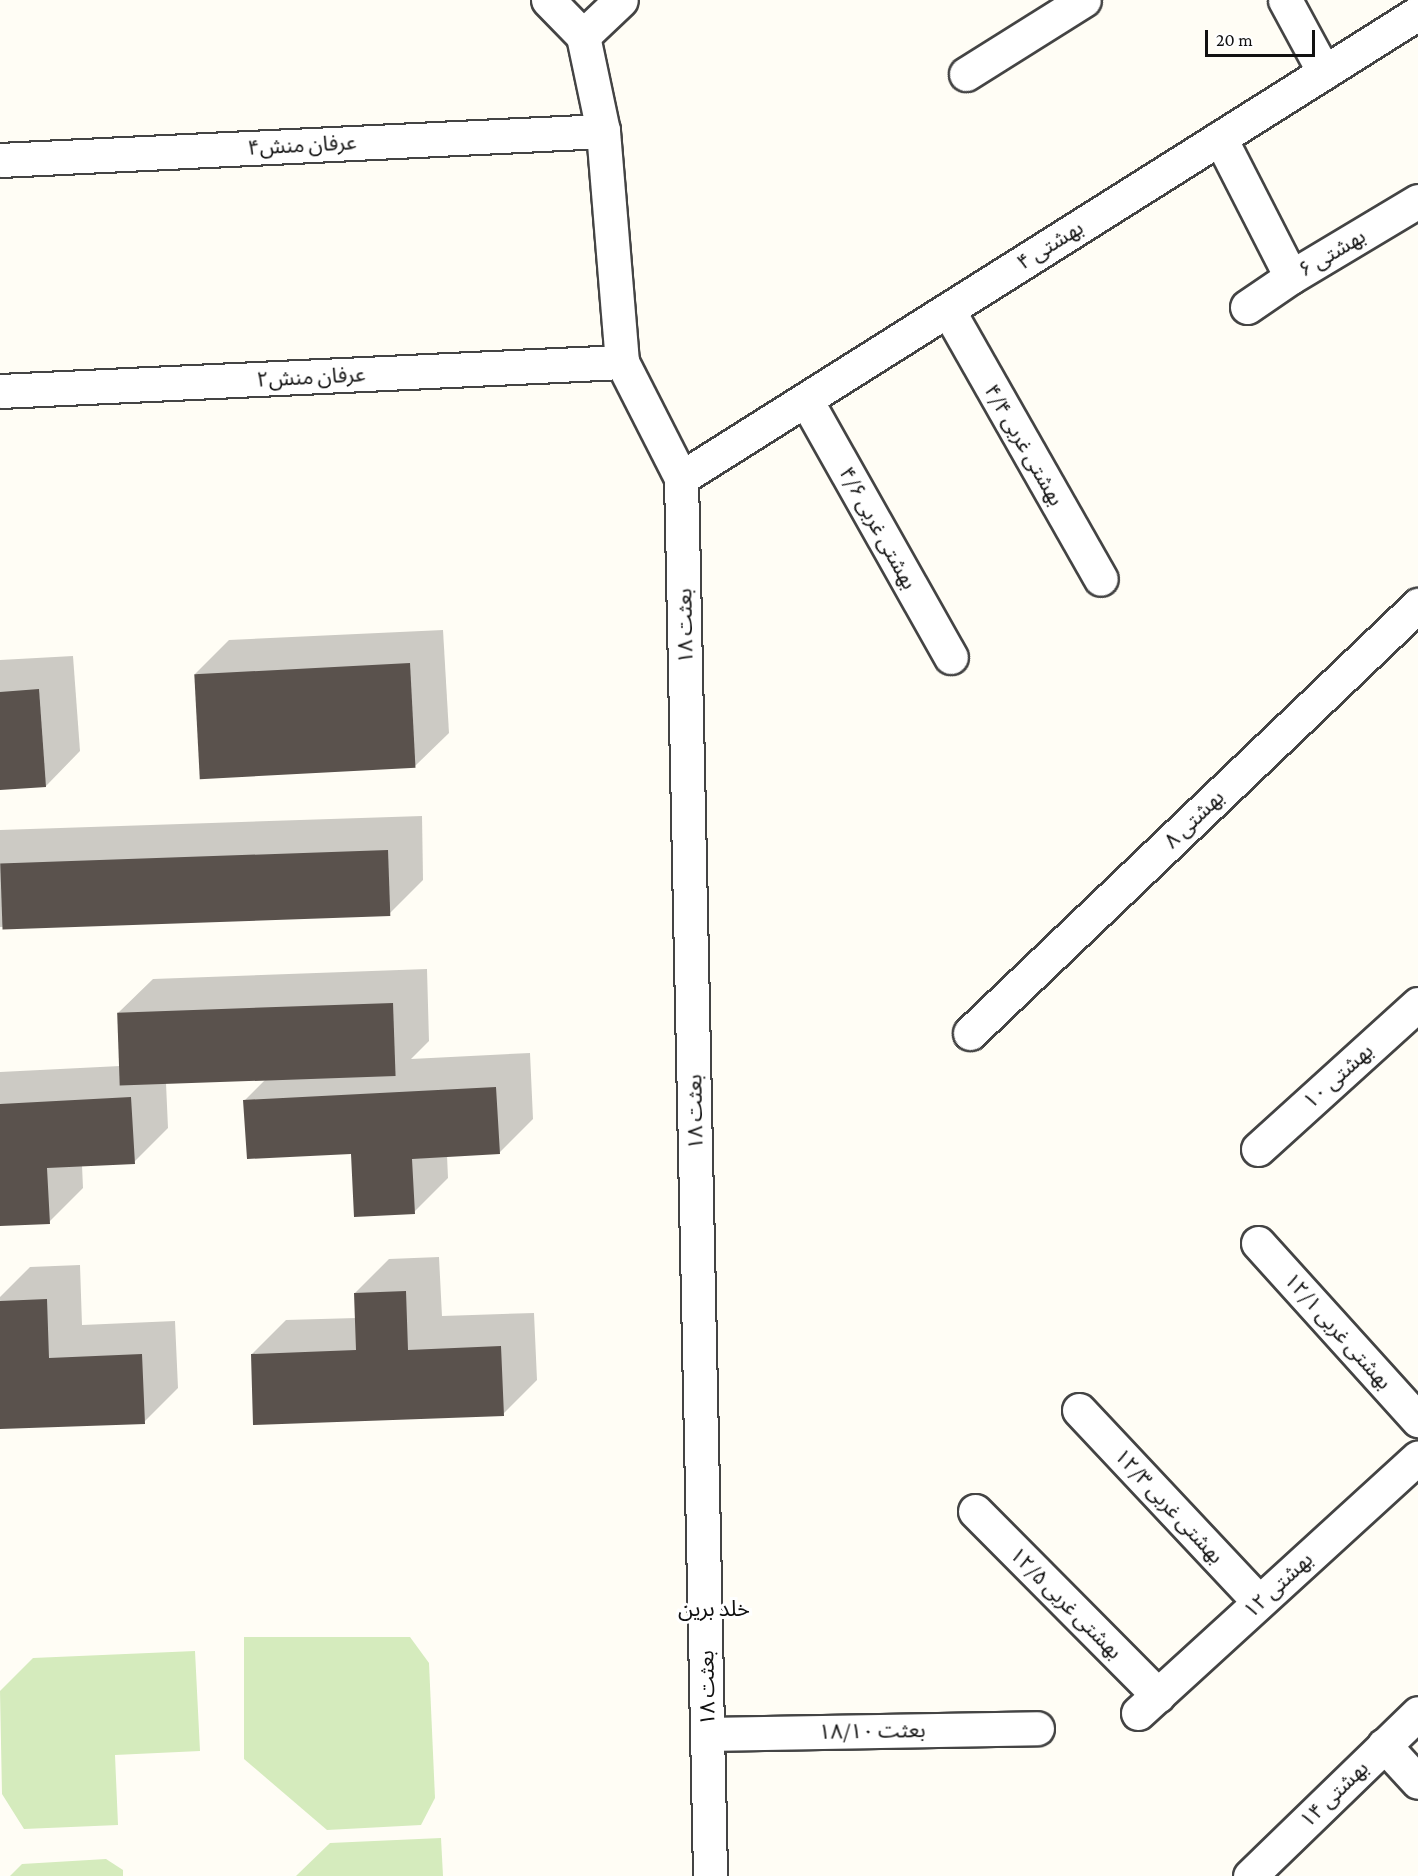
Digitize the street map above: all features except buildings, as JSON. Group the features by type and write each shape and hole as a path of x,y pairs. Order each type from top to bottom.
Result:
{"street":[{"path":"548,0 583,36 603,131 622,362"},
{"path":"583,36 621,0"},
{"path":"966,74 1084,0"},
{"path":"1285,0 1324,72"},
{"name":"۴ بهشتی","path":"681,478 1418,13"},
{"name":"عرفان منش۴","path":"0,160 603,131"},
{"path":"1220,138 1291,277"},
{"name":"۶ بهشتی","path":"1247,307 1291,277 1418,201"},
{"name":"۴/۴ بهشتی غربی","path":"948,310 1101,579"},
{"name":"عرفان منش۲","path":"0,392 622,362"},
{"name":"بعثت ۱۸","path":"622,362 681,478 710,1876"},
{"name":"۴/۶ بهشتی غربی","path":"806,400 951,657"},
{"name":"۸ بهشتی","path":"970,1033 1418,605"},
{"name":"۱۰ بهشتی","path":"1258,1149 1418,1004"},
{"name":"۱۲/۱ بهشتی غربی","path":"1258,1243 1418,1420"},
{"name":"۱۲/۳ بهشتی غربی","path":"1079,1410 1259,1602"},
{"name":"۱۲ بهشتی","path":"1148,1704 1418,1456"},
{"name":"۱۲/۵ بهشتی غربی","path":"975,1511 1148,1704"},
{"name":"۱۴ بهشتی","path":"1250,1876 1418,1713"},
{"name":"۱۸/۱۰ بعثت","path":"708,1734 1037,1728"},
{"path":"1384,1745 1418,1782"}],"green space":[{"path":"244,1637 410,1637 429,1663 435,1798 421,1825 327,1830 244,1759"},
{"path":"195,1651 200,1751 115,1755 118,1825 24,1829 2,1794 0,1691 33,1658"},
{"path":"441,1838 443,1876 296,1876 330,1843"},
{"path":"106,1859 123,1870 123,1876 10,1876 22,1864"}],"district":[{"name":"خلد برین","path":"714,1609"}]}
